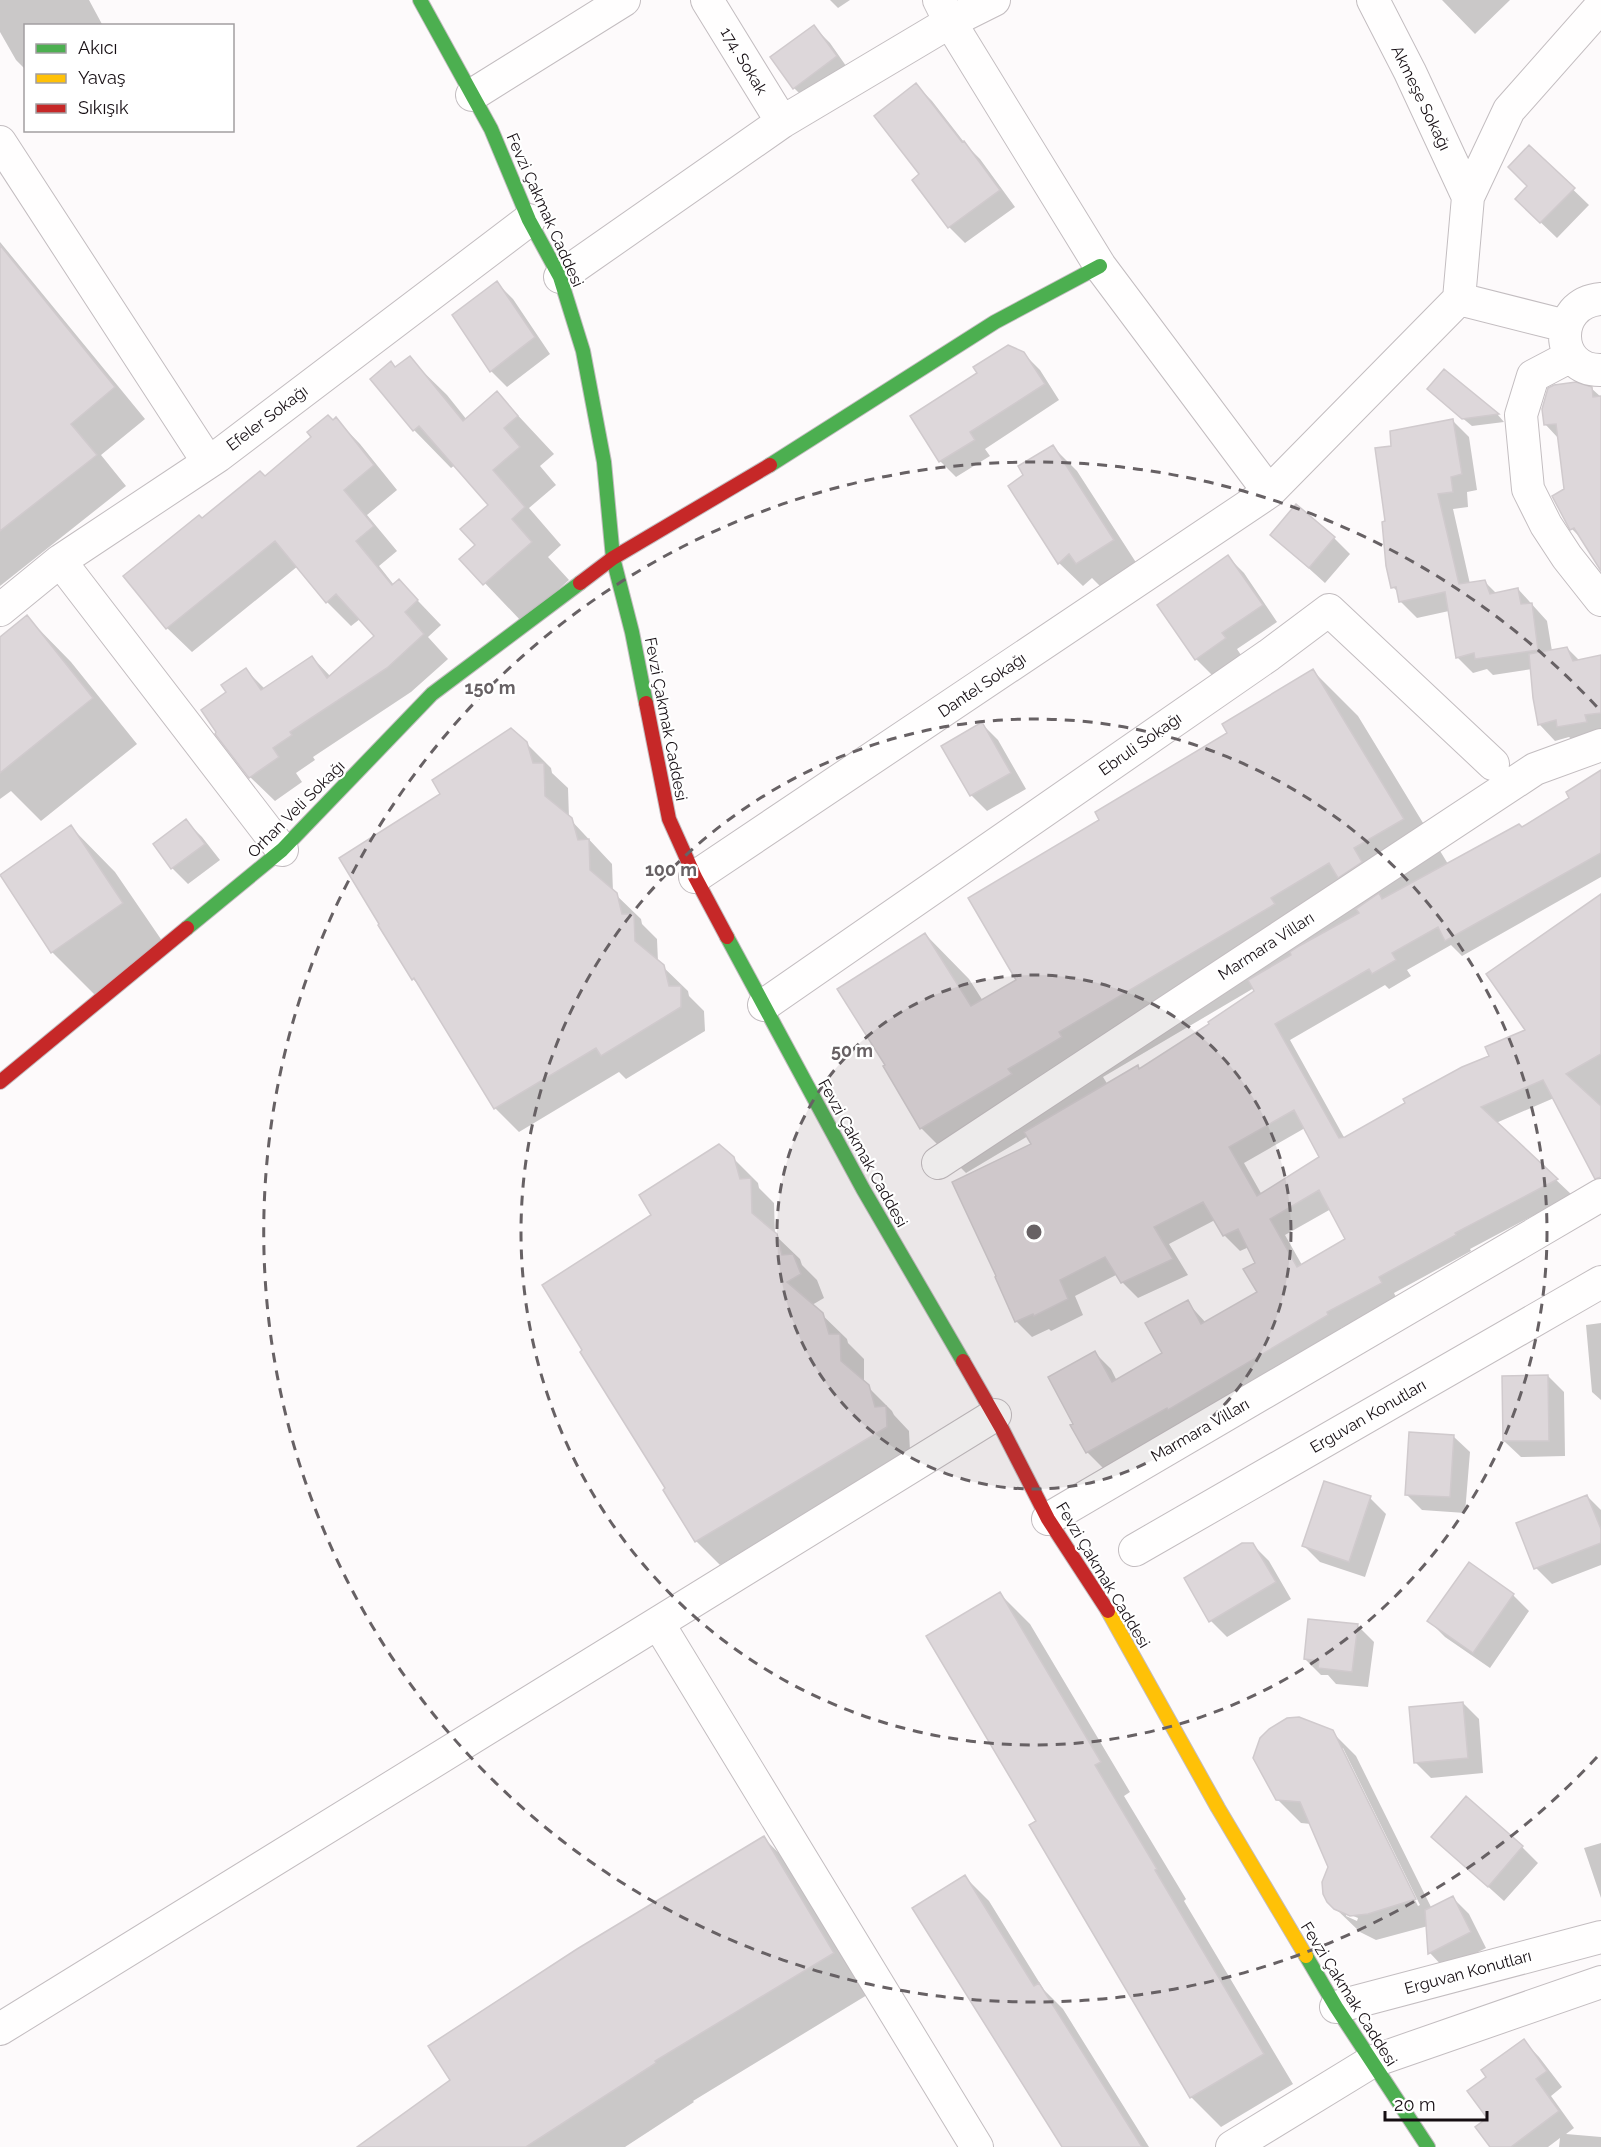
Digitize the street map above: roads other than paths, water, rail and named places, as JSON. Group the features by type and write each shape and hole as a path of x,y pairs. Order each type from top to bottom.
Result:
{"street":[{"name":"Fevzi Çakmak Caddesi","path":"420,0 491,129 529,220 560,277 583,351 604,462 613,558 632,632 669,819 695,877 863,1189 994,1415 1048,1519 1112,1617 1218,1808 1336,2007 1428,2147"},
{"path":"472,95 624,0"},
{"name":"174. Sokak","path":"707,0 782,122"},
{"path":"560,277 944,11 994,0"},
{"name":"Akmeşe Sokağı","path":"1373,0 1410,72 1468,197"},
{"path":"1566,326 1459,298 1468,197 1509,110 1601,6"},
{"path":"944,11 1100,266 1269,492"},
{"path":"0,142 208,462"},
{"name":"Efeler Sokağı","path":"0,610 60,561 208,462 529,220"},
{"name":"Orhan Veli Sokağı","path":"0,1082 282,850 432,694 613,558 762,470 995,322 1100,266"},
{"name":"Dantel Sokağı","path":"695,877 1269,492 1459,298"},
{"path":"1601,299 1580,305 1571,314 1566,326 1566,344 1571,356 1581,365 1592,370 1601,370"},
{"path":"1571,356 1533,376 1521,415 1528,489 1546,525 1567,557 1601,600"},
{"path":"60,561 282,850"},
{"name":"Ebruli Sokağı","path":"764,1005 1329,610 1493,764"},
{"name":"Marmara Vilları","path":"938,1163 1535,769 1601,745"},
{"name":"Marmara Vilları","path":"1048,1519 1601,1195"},
{"name":"Erguvan Konutları","path":"1135,1550 1601,1282"},
{"path":"0,2029 994,1415"},
{"path":"658,1623 976,2147"},
{"name":"Erguvan Konutları","path":"1336,2007 1601,1937"},
{"path":"1232,2147 1371,2062 1601,1982"}]}
